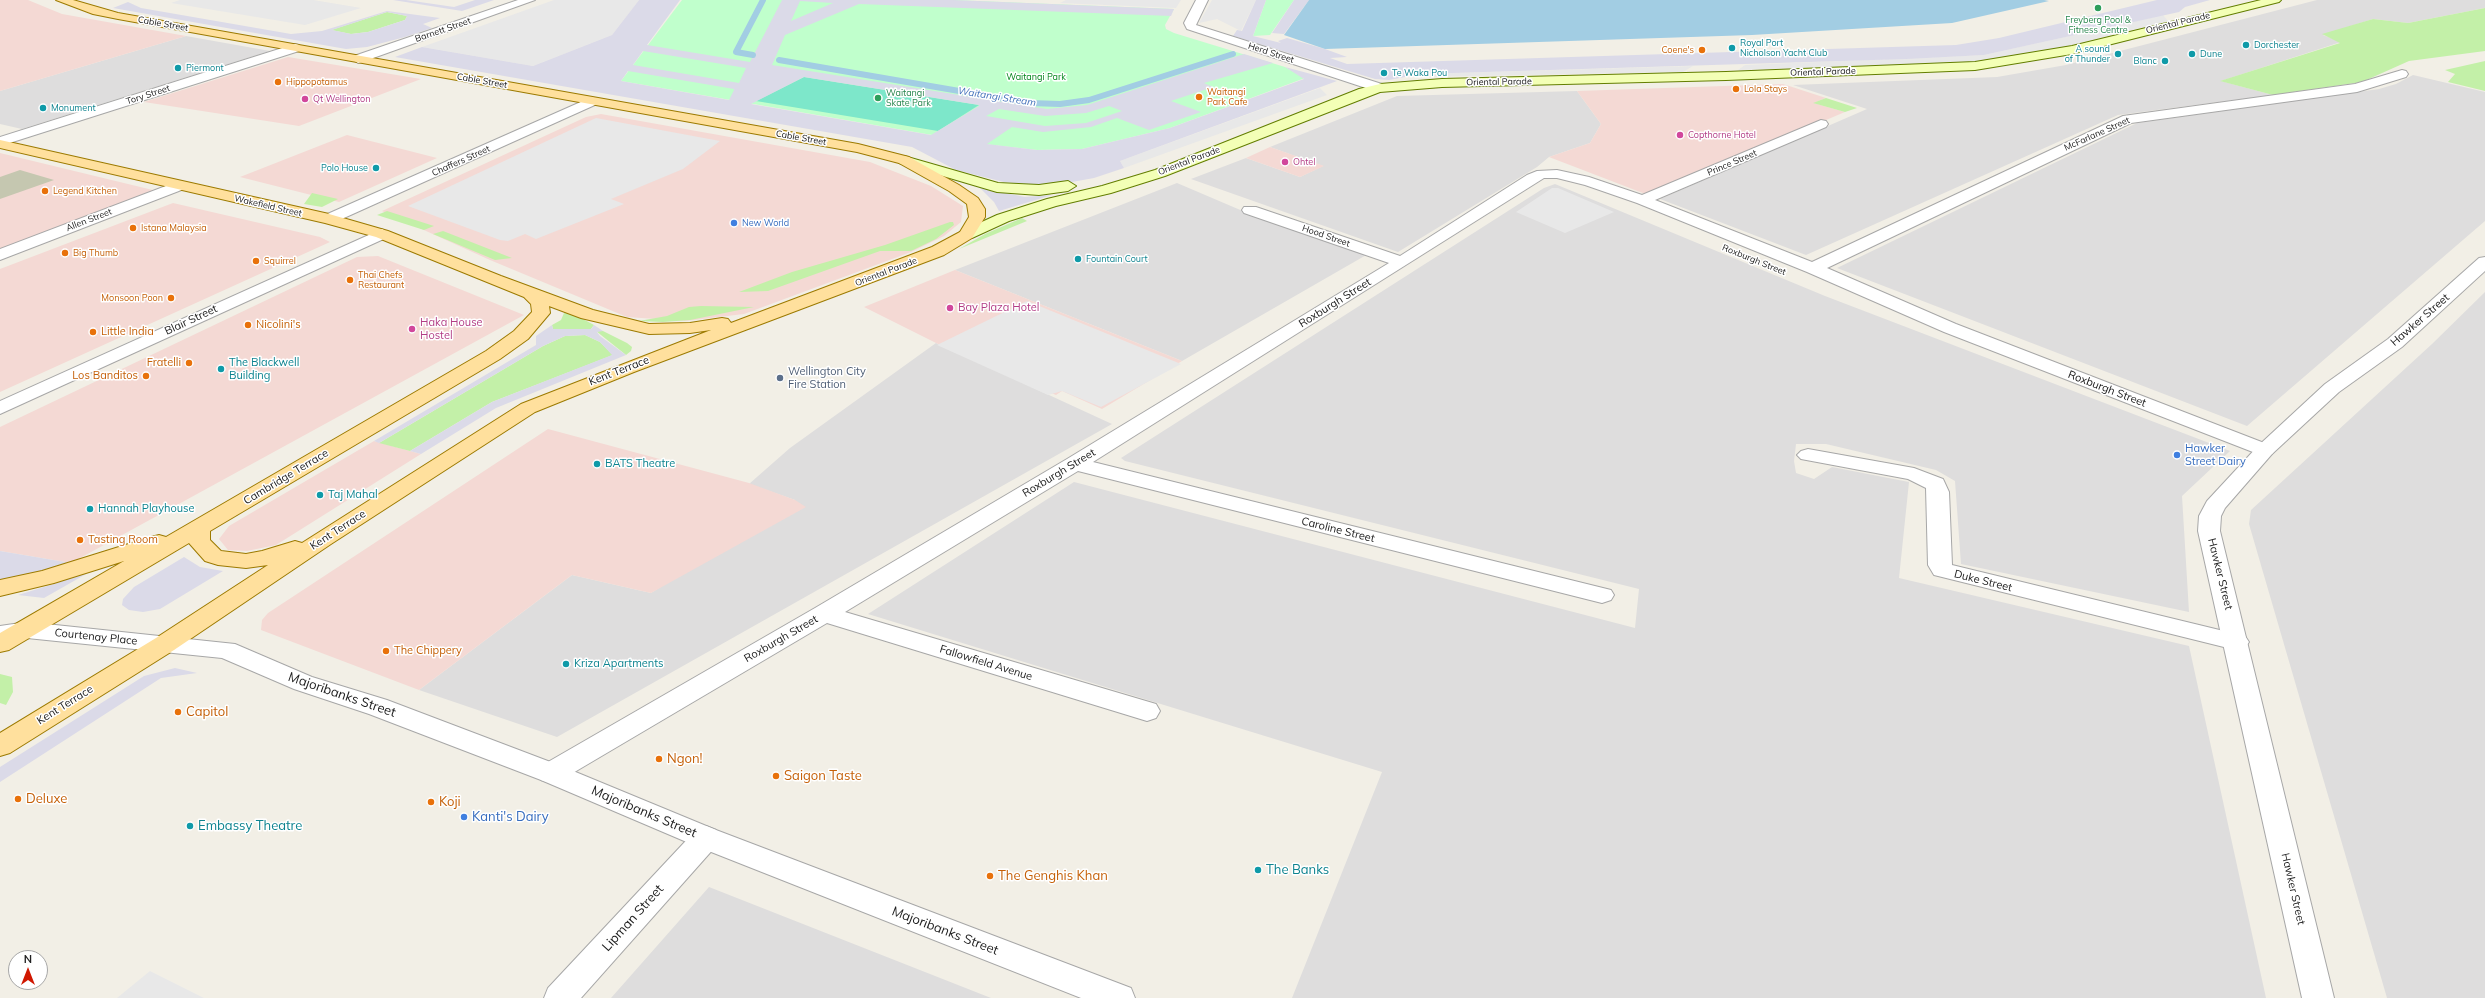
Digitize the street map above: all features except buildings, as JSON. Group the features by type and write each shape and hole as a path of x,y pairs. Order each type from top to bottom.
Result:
{"main road":[{"name":"Cable Street","path":"62,0 96,12 834,143 904,160 980,183 1019,189 1052,189 1145,177"},
{"name":"Oriental Parade","path":"759,319 914,261 938,251 966,235 1003,218 1052,202 1106,190 1160,173 1364,92 1380,88 1442,83 1726,76 1975,66 2014,61 2072,50 2274,0"},
{"name":"Wakefield Street","path":"0,143 179,186 329,219 382,234 587,314 649,330 690,328 759,319"},
{"name":"Cable Street","path":"904,160 954,188 973,201 977,209 977,217 966,235"},
{"name":"Cambridge Terrace","path":"0,644 27,630 493,355 521,335 541,313 540,303 528,291"},
{"name":"Kent Terrace","path":"0,746 165,644 323,539 528,408 759,319"},
{"path":"0,588 46,578 198,529 199,541 205,550 216,558 226,560 246,561 266,558 323,539"}],"street":[{"name":"Barnett Street","path":"358,59 529,0"},
{"name":"Herd Street","path":"1202,0 1190,23 1191,27 1380,88"},
{"name":"Tory Street","path":"0,143 295,48"},
{"name":"McFarlane Street","path":"1813,268 2128,119 2356,88 2402,74"},
{"name":"Chaffers Street","path":"329,219 592,101"},
{"name":"Prince Street","path":"1642,200 1821,124"},
{"name":"Roxburgh Street","path":"550,773 824,614 1074,464 1402,262 1532,178 1548,174 1564,175 1642,200 1813,268 1950,328 2265,450"},
{"name":"Roxburgh Street","path":"1564,175 1601,196 1743,256 1900,318 1950,328"},
{"name":"Allen Street","path":"0,255 179,186"},
{"name":"Hood Street","path":"1250,210 1402,262"},
{"name":"Blair Street","path":"0,408 382,234"},
{"name":"Hawker Street","path":"2318,998 2209,531 2210,516 2215,506 2265,450 2346,376 2395,343 2485,262"},
{"name":"Duke Street","path":"1808,455 1914,474 1935,484 1938,492 1940,565 1942,570 2236,642"},
{"name":"Caroline Street","path":"1074,464 1602,595"},
{"name":"Fallowfield Avenue","path":"824,614 1147,711"},
{"name":"Courtenay Place","path":"0,618 27,630"},
{"name":"Courtenay Place","path":"0,634 27,630 165,644"},
{"name":"Majoribanks Street","path":"165,644 226,650 303,683 378,707 550,773 706,838 1119,998"},
{"name":"Lipman Street","path":"560,998 706,838"}],"shaded area":[{"path":"0,0 28,0 62,14 186,36 0,91"},
{"path":"180,0 313,0 361,8 305,25 171,3"},
{"path":"393,0 406,0 454,7 475,0 494,0 462,11"},
{"path":"554,0 639,0 612,35 533,66 422,47"},
{"path":"639,0 680,0 647,45 750,62 782,0 953,0 1174,9 1171,16 859,4 785,35 772,65 1047,109 1087,105 1244,54 1273,63 1204,83 1213,87 1171,101 1201,112 1149,130 1117,118 1091,127 1043,132 1012,127 987,144 1037,150 1082,149 1170,128 1304,79 1285,67 1337,81 1120,161 1124,168 1094,178 1061,184 1035,185 1004,182 956,170 912,147 395,57 422,47 533,66 612,35","holes":["800,1 833,3 791,21","643,51 746,68 739,83 633,65","628,71 734,90 729,100 621,81","804,77 979,105 931,135 751,104","1109,106 1122,111 1086,123 1045,126 986,116 999,109 1045,116 1086,113"]},
{"path":"1066,0 1181,0 1176,8 1060,3"},
{"path":"1212,0 1256,0 1241,31 1217,19 1199,23"},
{"path":"1256,0 1266,0 1253,36 1281,43 1278,41 1287,38 1325,49 1347,57 1330,58 1347,64 1956,45 1999,38 2157,0 2210,0 2185,7 2179,12 1984,55 1906,59 1421,74 1389,80 1375,79 1233,36 1237,30 1242,31"},
{"path":"1294,0 1309,0 1284,34 1272,33"},
{"path":"2317,0 2485,0 2485,8 2408,23 2373,19 2323,35 2341,42 2221,81 2273,95 2118,115 1806,255 1660,199 1867,109 1793,85 1997,77 2066,65"},
{"path":"128,2 141,8 291,34 322,31 387,11 440,18 423,24 432,28 405,37 367,47 346,49 113,8","holes":["387,12 407,16 405,20 368,32 351,34 332,30"]},
{"path":"2163,15 2168,21 2035,54 1996,60 1945,64 1738,70 1745,65 1984,55"},
{"path":"186,36 270,51 22,129 0,124 0,91"},
{"path":"288,57 421,79 299,126 144,102"},
{"path":"1693,66 1683,72 1415,77 1421,74"},
{"path":"2413,75 2485,92 2485,221 2247,426 1837,268 2137,123 2379,89 2396,84"},
{"path":"1783,84 1826,98 1814,103 1845,112 1648,195 1549,157 1590,143 1601,124 1577,91"},
{"path":"1320,88 1327,95 1124,168 1120,161"},
{"path":"1577,91 1601,124 1590,143 1549,157 1537,167 1398,252 1191,179 1246,158 1300,177 1323,166 1270,147 1397,96"},
{"path":"601,114 870,162 931,186 963,206 961,222 944,236 911,252 744,314 685,321 627,317 490,260 382,211 586,117"},
{"path":"596,118 720,141 683,169 611,199 624,204 536,239 525,234 508,241 500,240 408,206"},
{"path":"347,135 437,158 339,202 240,177"},
{"name":"Ohtel","path":"1270,147 1324,166 1300,177 1246,158"},
{"path":"0,153 161,192 0,254"},
{"path":"20,170 54,180 0,199 0,177"},
{"path":"1177,183 1245,212 1368,254 1182,361 955,270"},
{"path":"1555,184 1825,296 2230,451 2182,496 2189,612 1961,564 1955,481 1936,470 1826,444 1796,444 1794,461 1796,473 1814,479 1832,467 1909,482 1899,578 2189,646 2266,998 1292,998 1382,772 868,614 1074,482 1635,628 1639,589 1125,461 1121,458 1544,188"},
{"path":"980,188 1025,197 1052,195 999,211 994,202"},
{"path":"1552,188 1558,188 1614,212 1565,233 1516,212"},
{"path":"173,203 320,237 330,242 0,392 0,269"},
{"path":"378,256 524,315 71,563 0,551 0,427 357,257"},
{"path":"955,270 1182,361 1102,409 1062,391 1056,395 936,343 864,307"},
{"path":"2485,292 2485,998 2387,998 2249,524 2251,510 2432,344"},
{"path":"1027,301 1181,364 1101,407 1062,391 1048,395 937,345"},
{"path":"552,325 553,329 591,329 594,325 603,331 597,332 600,336 626,355 496,408 421,454 410,451 492,402 612,355 600,342 585,335 565,336 543,346 379,443 374,441 536,345 536,336"},
{"path":"936,343 1112,424 557,737 419,690 572,575 651,593 795,500 749,484 790,448"},
{"path":"548,429 749,483 795,500 806,507 651,593 572,575 419,690 261,630 262,620 268,613"},
{"name":"Taj Mahal","path":"374,441 421,454 276,545 247,551 228,550 219,539 229,526"},
{"path":"0,551 71,563 50,571 0,582"},
{"path":"184,557 200,567 223,571 160,609 143,612 129,610 122,605 123,599 134,587"},
{"path":"95,569 44,598 18,595 57,583"},
{"path":"175,668 197,673 161,678 0,782 0,767 144,676"},
{"path":"709,887 991,998 611,998"},
{"path":"150,971 204,998 117,998"}],"green space":[{"name":"Waitangi Park","path":"682,0 953,0 1174,9 1165,25 1166,29 1174,33 1285,67 1305,78 1170,128 1082,149 1037,150 984,144 621,81"},
{"path":"1266,0 1294,0 1270,35 1253,36"},
{"path":"2485,8 2485,51 2409,61 2362,82 2273,95 2220,81 2340,43 2322,34 2373,19 2408,23"},
{"path":"387,12 407,16 405,20 368,32 351,34 331,30"},
{"path":"2485,61 2485,91 2448,82 2455,74 2445,70"},
{"name":"Waitangi Skate Park","path":"804,77 979,105 938,131 756,101"},
{"path":"1826,98 1857,108 1845,112 1813,103"},
{"path":"312,193 338,199 322,207 304,204"},
{"path":"387,211 434,226 424,230 377,215"},
{"path":"1022,218 1027,221 959,249 985,234"},
{"path":"953,222 954,225 936,239 911,251 880,251 768,291 739,292 792,272 885,245"},
{"path":"443,231 512,258 495,260 433,234"},
{"path":"689,307 754,307 690,320 663,322 639,321 667,316"},
{"path":"570,312 594,325 591,329 553,329 552,325 561,320 564,313"},
{"path":"596,331 603,331 627,343 632,347 631,351 626,355"},
{"path":"585,335 600,342 613,355 492,402 410,451 379,443 543,346 565,336"},
{"path":"0,674 12,677 13,692 6,705 0,703"}],"water":[{"path":"1309,0 2049,1 1952,23 1752,35 1325,49 1284,35"}],"waterway":[{"name":"Waitangi Stream","path":"753,55 736,52 763,0"},
{"name":"Waitangi Stream","path":"779,60 1029,103 1060,104 1089,100 1233,54"}],"place":[{"name":"Freyberg Pool & Fitness Centre","path":"2098,8"},
{"name":"Dorchester","path":"2246,45"},
{"name":"Royal Port Nicholson Yacht Club","path":"1732,48"},
{"name":"Coene's","path":"1702,50"},
{"name":"A sound of Thunder","path":"2118,54"},
{"name":"Dune","path":"2192,54"},
{"name":"Blanc","path":"2165,61"},
{"name":"Piermont","path":"178,68"},
{"name":"Te Waka Pou","path":"1384,73"},
{"name":"Hippopotamus","path":"278,82"},
{"name":"Lola Stays","path":"1736,89"},
{"name":"Waitangi Park Cafe","path":"1199,97"},
{"name":"Waitangi Skate Park","path":"878,98"},
{"name":"Qt Wellington","path":"305,99"},
{"name":"Monument","path":"43,108"},
{"name":"Copthorne Hotel","path":"1680,135"},
{"name":"Ohtel","path":"1285,162"},
{"name":"Polo House","path":"376,168"},
{"name":"Legend Kitchen","path":"45,191"},
{"name":"New World","path":"734,223"},
{"name":"Istana Malaysia","path":"133,228"},
{"name":"Big Thumb","path":"65,253"},
{"name":"Fountain Court","path":"1078,259"},
{"name":"Squirrel","path":"256,261"},
{"name":"Thai Chefs Restaurant","path":"350,280"},
{"name":"Monsoon Poon","path":"171,298"},
{"name":"Bay Plaza Hotel","path":"950,308"},
{"name":"Nicolini's","path":"248,325"},
{"name":"Haka House Hostel","path":"412,329"},
{"name":"Little India","path":"93,332"},
{"name":"Fratelli","path":"189,363"},
{"name":"The Blackwell Building","path":"221,369"},
{"name":"Los Banditos","path":"146,376"},
{"name":"Wellington City Fire Station","path":"780,378"},
{"name":"Hawker Street Dairy","path":"2177,455"},
{"name":"BATS Theatre","path":"597,464"},
{"name":"Taj Mahal","path":"320,495"},
{"name":"Hannah Playhouse","path":"90,509"},
{"name":"Tasting Room","path":"80,540"},
{"name":"The Chippery","path":"386,651"},
{"name":"Kriza Apartments","path":"566,664"},
{"name":"Capitol","path":"178,712"},
{"name":"Ngon!","path":"659,759"},
{"name":"Saigon Taste","path":"776,776"},
{"name":"Deluxe","path":"18,799"},
{"name":"Koji","path":"431,802"},
{"name":"Kanti's Dairy","path":"464,817"},
{"name":"Embassy Theatre","path":"190,826"},
{"name":"The Banks","path":"1258,870"},
{"name":"The Genghis Khan","path":"990,876"}]}
